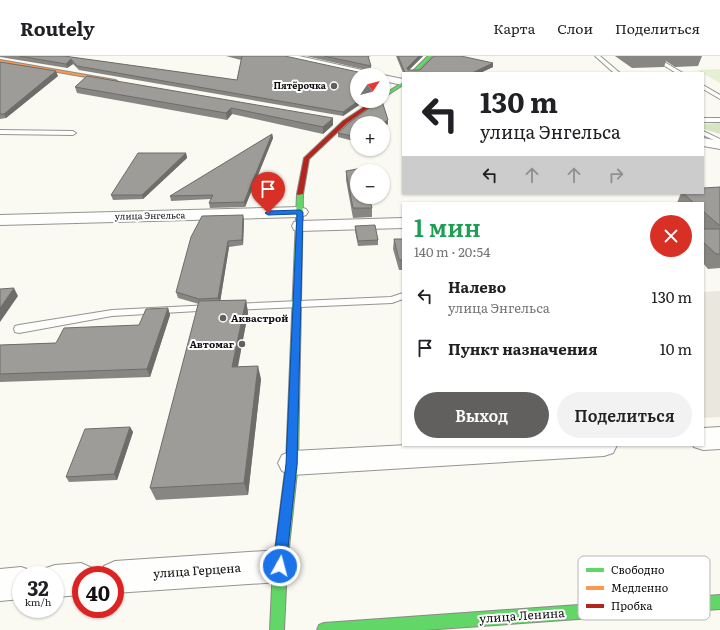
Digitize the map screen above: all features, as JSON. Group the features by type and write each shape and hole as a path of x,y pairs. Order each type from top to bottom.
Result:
{"street":[{"path":"286,56 350,70"},
{"path":"414,72 430,56"},
{"path":"0,61 126,83"},
{"path":"390,80 402,83"},
{"path":"390,92 402,84"},
{"path":"277,630 280,566 292,464 298,304 300,189 306,158 341,121 364,108"},
{"path":"704,142 720,145"},
{"name":"улица Энгельса","path":"0,220 300,219 402,223"},
{"path":"704,439 720,438"},
{"path":"292,464 588,446"},
{"name":"улица Герцена","path":"124,576 280,566"},
{"path":"0,584 12,583"},
{"name":"улица Ленина","path":"710,603 720,602"},
{"name":"улица Ленина","path":"324,630 578,612"}],"lane":[{"path":"597,56 616,72"},
{"path":"651,56 678,72"},
{"path":"704,88 720,97"},
{"path":"704,120 720,120"},
{"path":"0,132 73,133"},
{"path":"704,133 720,141"},
{"path":"19,329 112,313 392,300 402,296"}],"green space":[{"path":"720,69 720,83 704,74 704,72 697,70"},
{"path":"720,123 720,134 704,129 704,124"}],"shaded area":[{"path":"720,291 720,417 704,418 704,292"}],"building":[{"path":"19,56 64,56 237,80 242,56 285,56 350,70 350,107 343,112 77,66 71,59 66,64"},
{"path":"324,56 368,56 371,66"},
{"path":"398,56 419,56 407,68 408,70 420,70 434,56 461,56 493,63 474,72 405,72"},
{"path":"0,62 56,71 4,114 0,114"},
{"path":"87,76 333,118 323,127 231,108 226,113 75,87"},
{"path":"369,108 384,108 387,116 358,116"},
{"path":"350,122 350,136 338,133"},
{"path":"272,134 244,202 209,203 213,195 170,196"},
{"path":"138,153 186,153 142,195 111,195"},
{"path":"350,170 350,192 346,171"},
{"path":"720,187 720,226 704,212 704,202 693,202 684,194 704,194 704,188"},
{"path":"352,204 371,204 372,208 353,208"},
{"path":"243,215 242,240 228,241 218,298 199,299 176,292 191,237 202,216"},
{"path":"375,225 378,240 358,241 355,226"},
{"path":"704,229 720,229 720,254 716,254 704,243"},
{"path":"394,239 402,239 402,260 399,260"},
{"path":"14,288 0,308 0,289"},
{"path":"246,300 232,367 258,366 244,483 150,488 199,301"},
{"path":"168,308 147,369 0,374 0,345 56,343 64,328 139,325 146,309"},
{"path":"130,427 114,474 66,477 85,429"}],"traffic: fast":[{"path":"414,72 430,56"},
{"path":"390,92 402,84"},
{"path":"277,630 280,566 292,463 300,194"},
{"path":"710,603 720,602"},
{"path":"324,630 578,612"}],"traffic: slow":[{"path":"0,61 115,81"}],"traffic: jam":[{"path":"300,194 306,159 345,122 366,108"}],"place":[{"name":"Пятёрочка","path":"334,86"},
{"name":"Аквастрой","path":"223,318"},
{"name":"Автомаг","path":"242,344"}],"route":[{"path":"268,213 300,212 292,464 280,566"}]}
